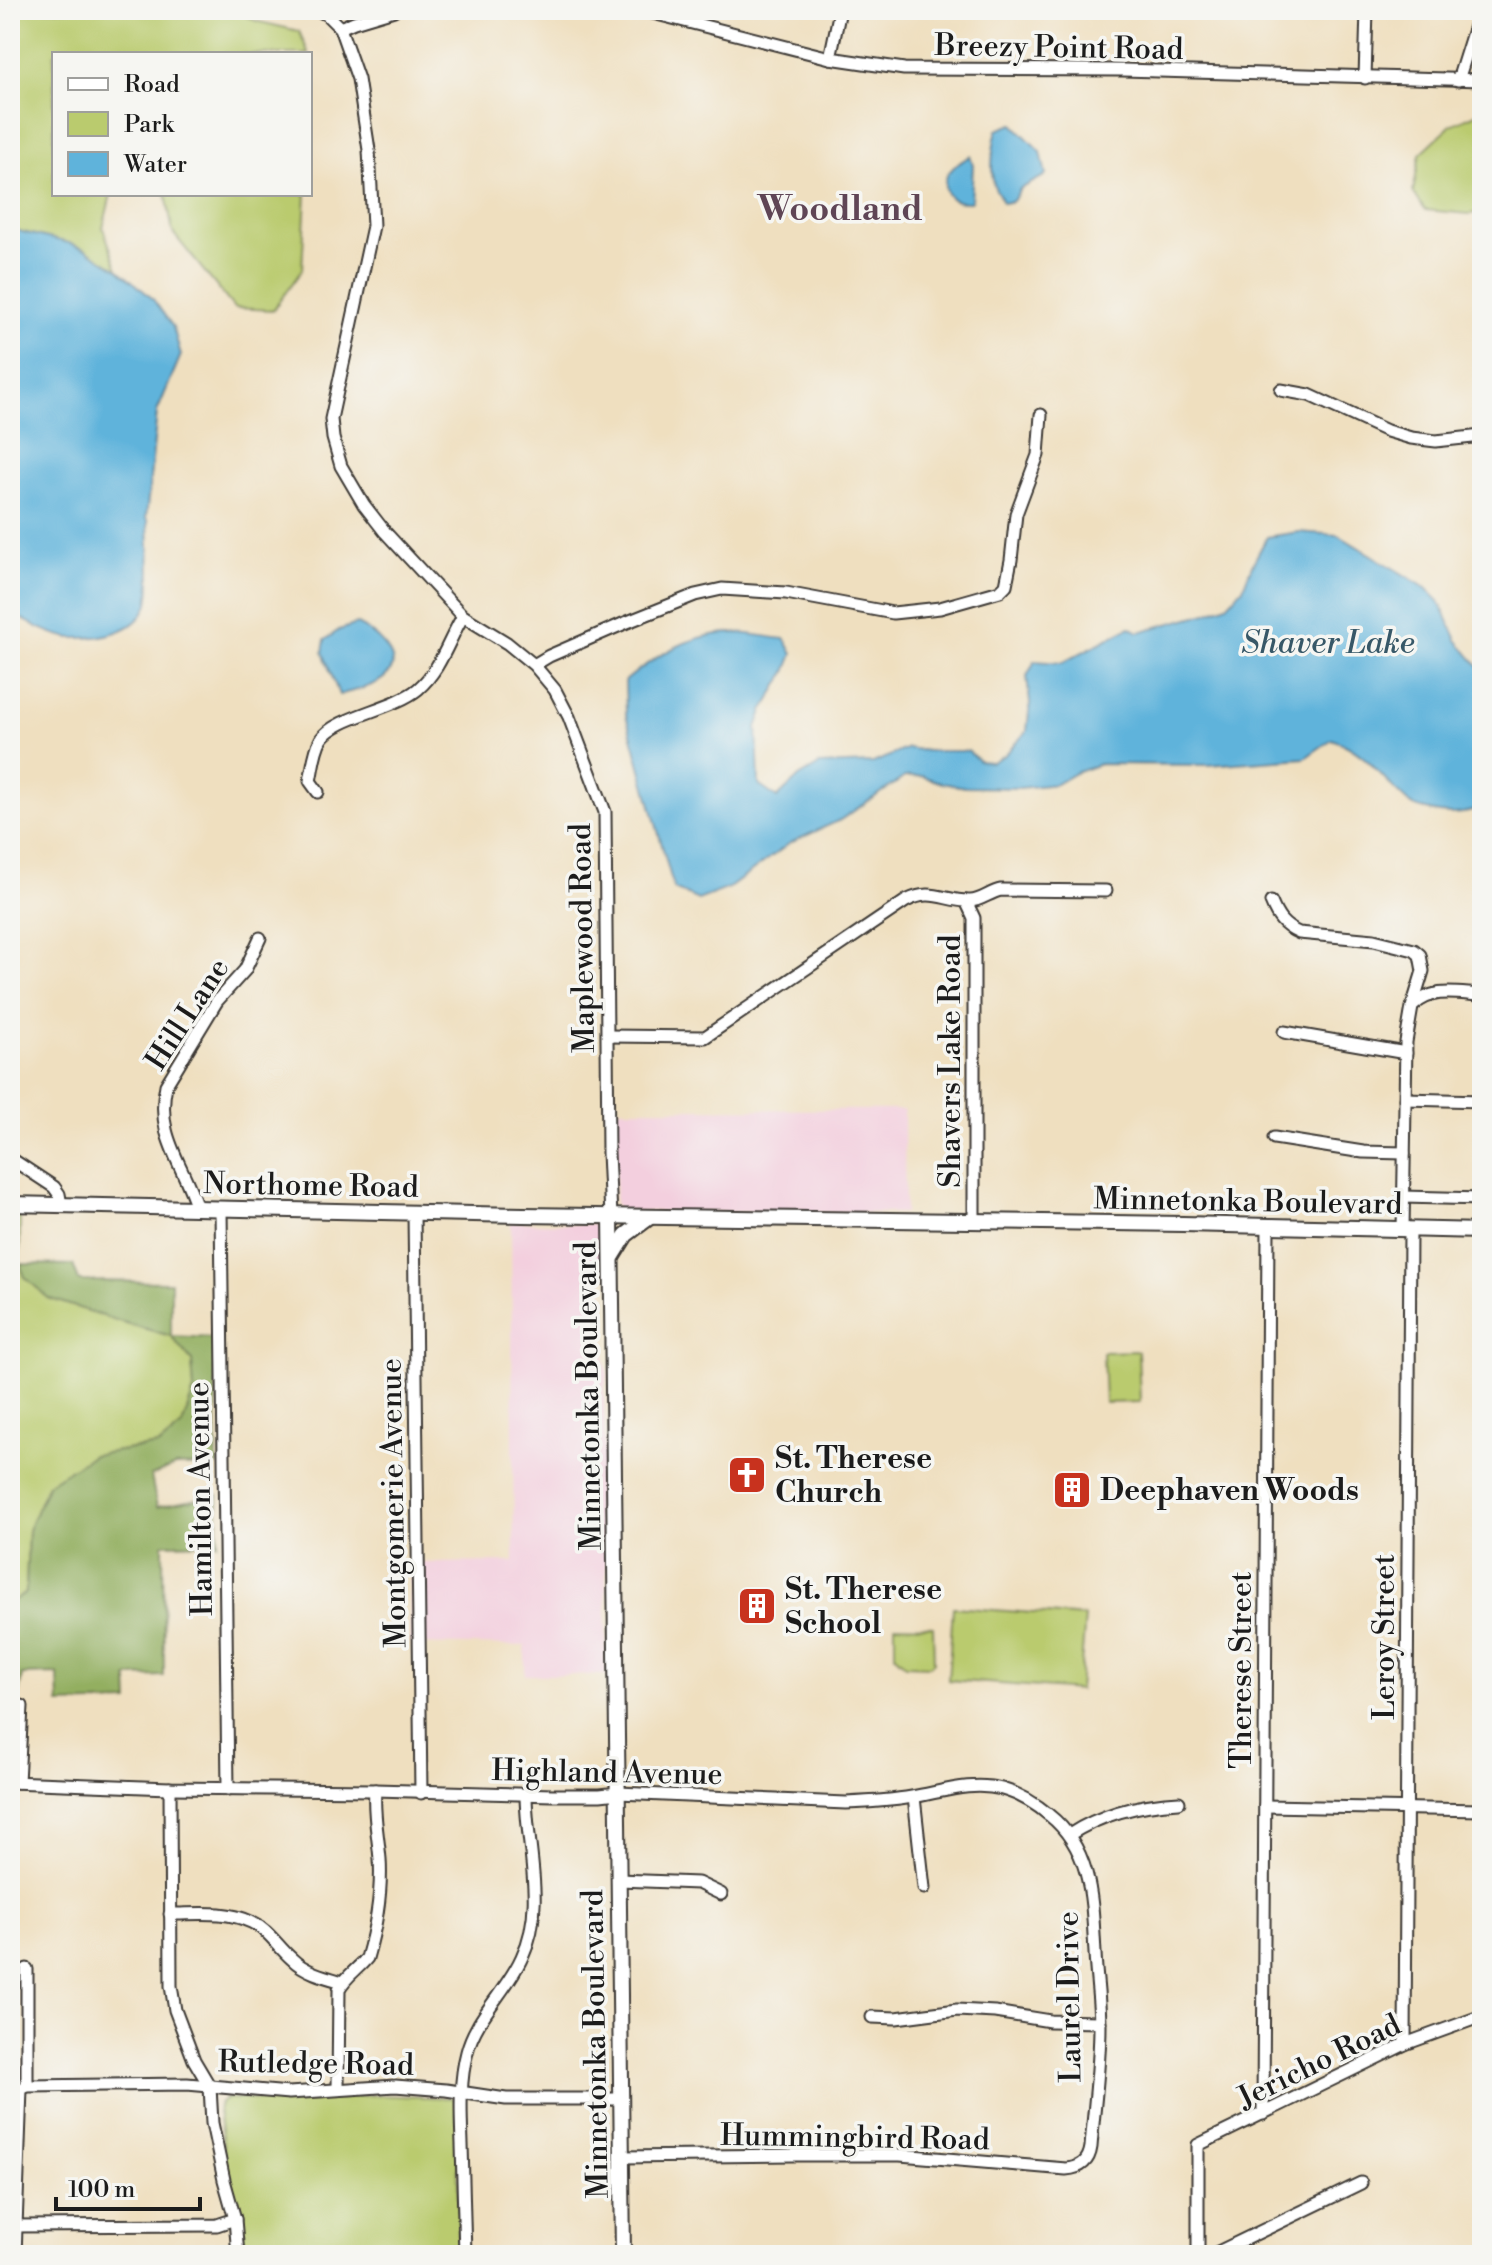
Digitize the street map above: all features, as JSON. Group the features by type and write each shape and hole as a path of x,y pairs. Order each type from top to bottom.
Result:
{"street":[{"path":"318,10 340,28 394,10"},
{"name":"Breezy Point Road","path":"641,10 830,58 904,69 1123,70 1482,80"},
{"path":"830,58 840,10"},
{"path":"1365,78 1367,10"},
{"path":"1458,80 1480,10"},
{"name":"Maplewood Road","path":"340,28 358,79 369,150 373,226 331,419 333,438 341,466 364,505 404,554 463,616 507,643 534,665 555,690 569,717 605,812 611,1216"},
{"path":"1281,390 1309,395 1387,431 1411,438 1436,441 1482,436"},
{"path":"534,665 625,623 695,595 722,589 786,593 893,613 940,608 1000,591 1006,585 1016,514 1038,455 1041,415"},
{"path":"318,792 310,781 323,736 336,726 403,700 417,689 436,668 463,616"},
{"path":"608,1036 705,1037 914,897 931,894 976,901 1001,890 1106,891"},
{"name":"Shavers Lake Road","path":"966,901 974,918 974,1222"},
{"path":"1271,902 1274,912 1288,929 1310,935 1374,940 1414,950 1420,955 1423,971 1435,992"},
{"name":"Hill Lane","path":"197,1208 167,1139 163,1119 166,1085 217,1001 245,970 260,938"},
{"name":"Leroy Street","path":"1405,2044 1406,1230 1403,1197 1406,1053 1412,1007 1423,971"},
{"path":"1412,1007 1435,992 1482,995"},
{"path":"1284,1032 1406,1053"},
{"path":"1405,1099 1482,1101"},
{"path":"1274,1138 1363,1152 1404,1153"},
{"path":"10,1158 54,1187 61,1205"},
{"path":"1403,1197 1482,1199"},
{"name":"Northome Road","path":"10,1204 611,1216"},
{"name":"Hamilton Avenue","path":"221,1209 228,1789"},
{"name":"Montgomerie Avenue","path":"414,1213 421,1793"},
{"name":"Minnetonka Boulevard","path":"623,2255 611,1216 1482,1231"},
{"path":"613,1256 626,1235 650,1217"},
{"name":"Therese Street","path":"1263,2114 1268,1226"},
{"path":"14,1782 22,1706"},
{"name":"Highland Avenue","path":"14,1782 421,1793 618,1793 846,1803 875,1802 980,1786 1022,1796 1040,1807 1069,1835"},
{"path":"170,1788 171,1986 175,2010 200,2072 210,2087 214,2133 235,2219 238,2255"},
{"path":"338,2089 337,2000 343,1982 367,1958 380,1883 375,1790"},
{"path":"465,2255 462,2092 467,2053 475,2029 522,1959 531,1927 535,1870 527,1829 526,1794"},
{"path":"914,1797 924,1888"},
{"path":"1069,1835 1120,1810 1179,1802"},
{"path":"1265,1806 1482,1810"},
{"name":"Laurel Drive","path":"1069,1835 1084,1863 1090,1890 1100,2022 1091,2147 1086,2162"},
{"path":"619,1880 698,1883 721,1894"},
{"path":"170,1914 219,1914 249,1921 274,1938 293,1961 305,1969 343,1982"},
{"path":"15,2255 13,2226 27,1969"},
{"path":"872,2017 896,2018 977,2010 1050,2021 1100,2022"},
{"name":"Jericho Road","path":"1198,2255 1198,2145 1405,2044 1482,2016"},
{"name":"Rutledge Road","path":"19,2088 187,2084 289,2093 395,2086 506,2099 621,2099"},
{"name":"Hummingbird Road","path":"621,2157 900,2155 1066,2169 1086,2162"},
{"path":"1212,2255 1361,2183"},
{"path":"13,2226 217,2225 235,2219"}],"shaded area":[{"path":"617,1109 904,1110 905,1213 624,1211 615,1203"},
{"path":"511,1222 598,1225 605,1232 602,1247 608,1375 604,1390 608,1463 606,1675 525,1675 525,1646 410,1644 410,1563 514,1562"}],"green space":[{"path":"10,10 234,10 256,21 299,31 308,52 52,52 52,196 111,196 103,228 118,269 69,243 10,229"},
{"path":"1482,111 1482,212 1470,214 1425,210 1413,192 1420,154 1451,125"},
{"path":"166,196 306,196 302,270 273,310 234,308 173,233"},
{"path":"10,1214 20,1214 20,1264 25,1277 115,1320 171,1336 192,1361 194,1390 182,1426 159,1445 93,1455 28,1530 26,1592 10,1603"},
{"path":"20,1264 73,1265 79,1281 171,1282 171,1336 48,1298 25,1277"},
{"path":"171,1336 215,1338 217,1465 175,1466 151,1476 157,1507 218,1495 218,1543 163,1544 164,1676 128,1677 129,1702 59,1704 58,1674 22,1675 13,1728 10,1728 10,1603 26,1592 28,1530 48,1484 93,1455 159,1445 182,1426 194,1390 192,1361"},
{"path":"1138,1351 1140,1402 1105,1403 1103,1352"},
{"path":"953,1607 1085,1617 1079,1690 948,1680"},
{"path":"895,1625 933,1626 934,1662 930,1666 906,1665 895,1655"},
{"path":"371,2095 455,2098 459,2255 243,2255 244,2244 227,2172 218,2110 220,2102 226,2098 301,2102"}],"water":[{"path":"1013,124 1041,152 1046,175 1020,189 1013,201 1003,203 993,179 993,150 997,130"},
{"path":"970,156 973,165 971,202 957,201 948,195 945,182 949,172"},
{"path":"10,229 69,243 118,269 152,298 173,327 181,355 157,412 146,518 149,599 142,615 134,623 104,635 64,637 10,612"},
{"name":"Shaver Lake","path":"1298,532 1338,535 1426,588 1439,601 1457,640 1482,670 1482,808 1448,814 1415,807 1366,759 1332,739 1305,758 1208,765 1100,764 1056,784 1020,788 965,787 922,776 905,777 840,820 790,843 729,888 698,900 674,889 626,715 625,681 660,656 685,643 712,635 741,633 785,639 793,654 757,727 759,785 777,798 799,777 819,765 873,763 908,748 968,751 979,761 992,762 1006,754 1027,731 1030,703 1027,676 1035,661 1062,663 1130,627 1139,632 1227,605 1243,588 1267,537"},
{"path":"357,624 385,646 390,653 391,669 376,683 339,695 323,652 325,640 339,630"}],"place":[{"name":"St. Therese Church","path":"747,1475"},
{"name":"Deephaven Woods","path":"1072,1490"},
{"name":"St. Therese School","path":"757,1606"}],"district":[{"name":"Woodland","path":"840,208"}]}
